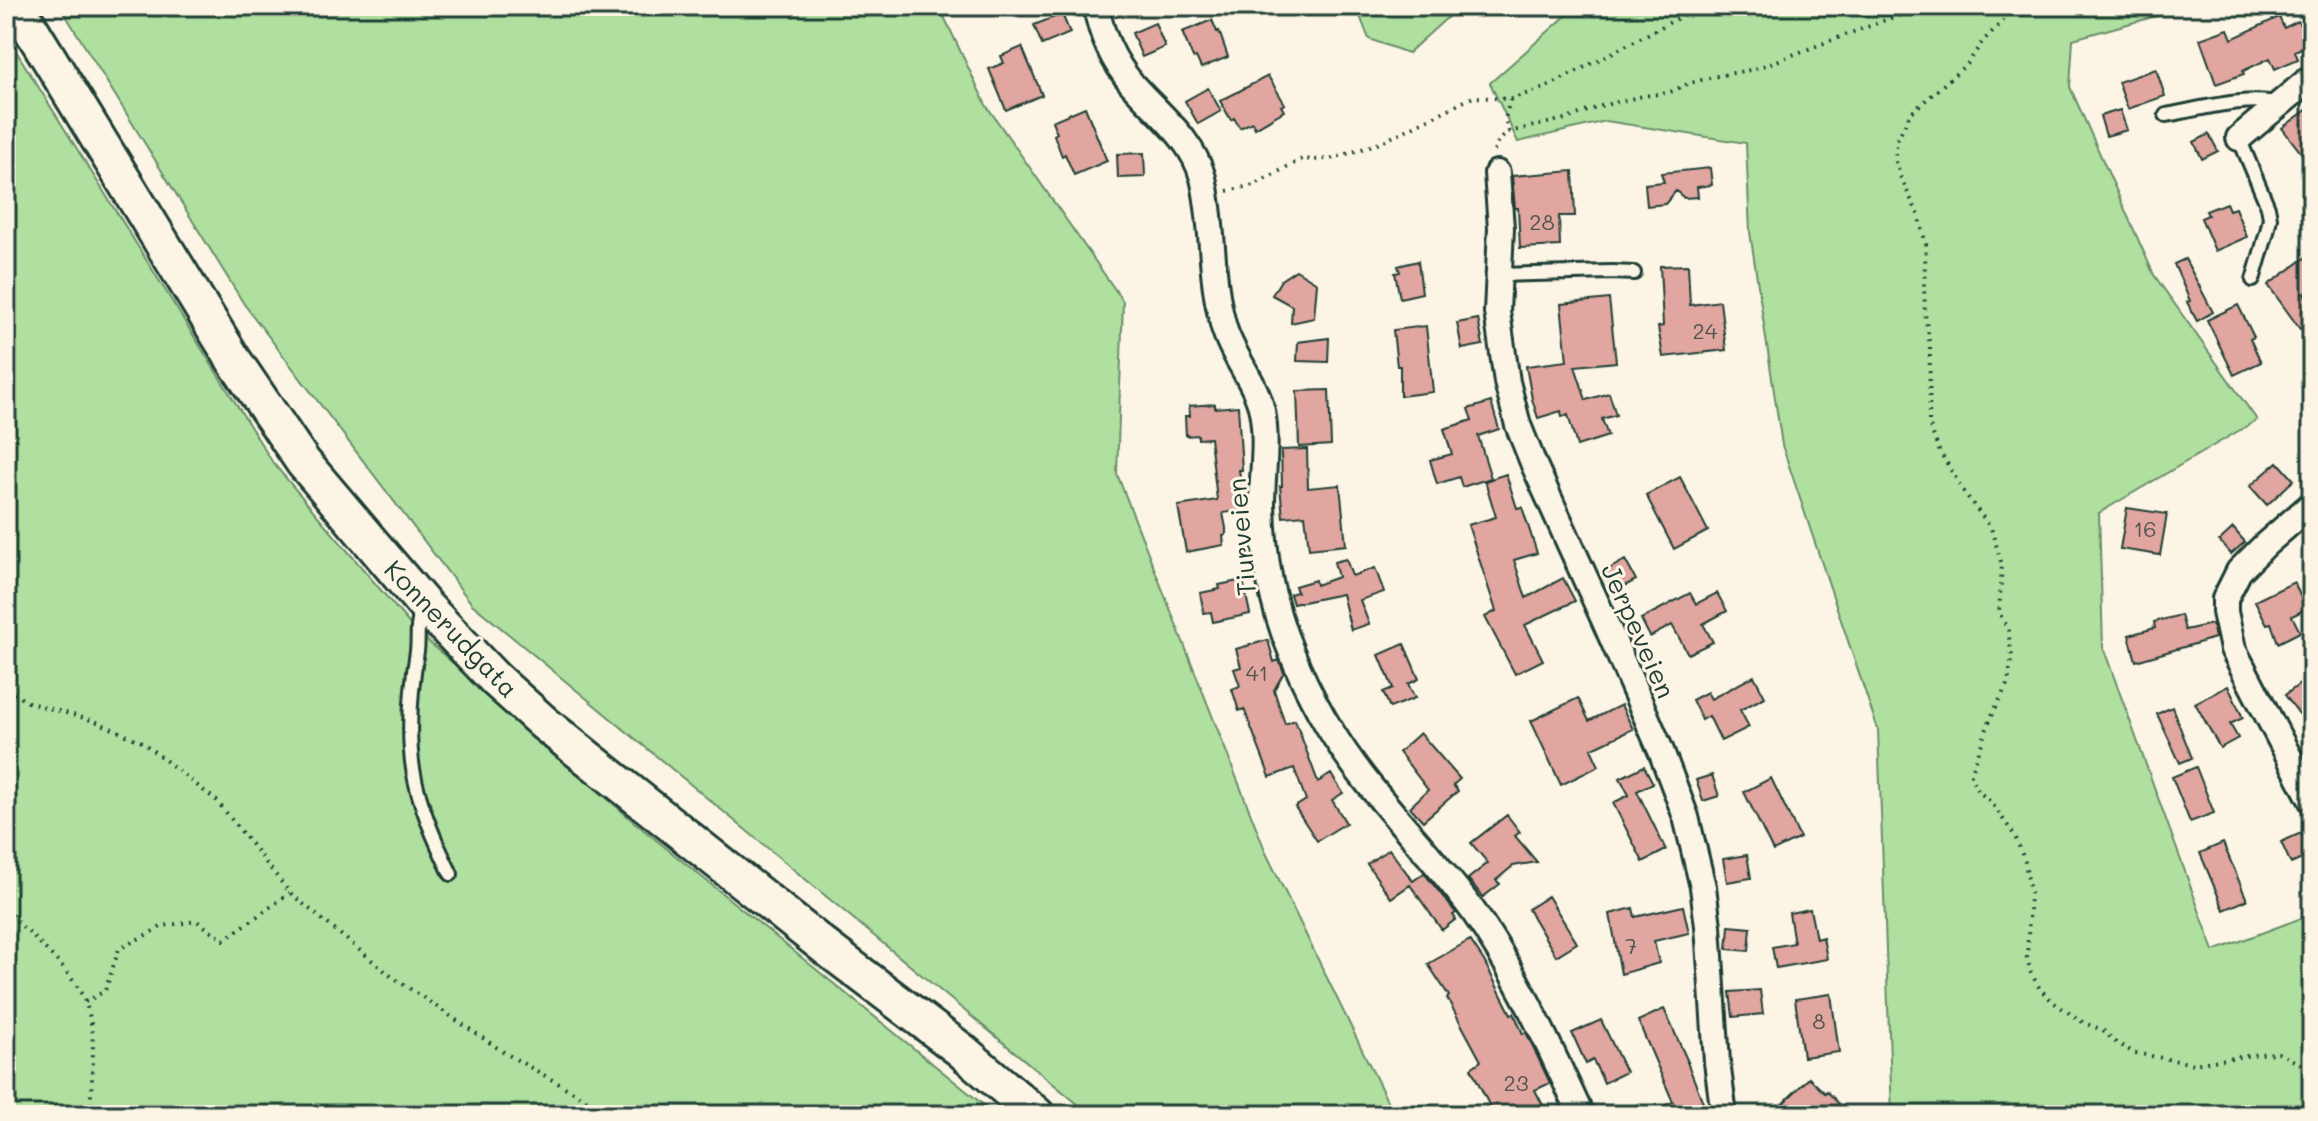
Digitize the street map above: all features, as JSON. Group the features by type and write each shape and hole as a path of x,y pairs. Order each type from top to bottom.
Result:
{"main road":[{"name":"Konnerudgata","path":"17,6 242,372 303,462 426,607 496,680 545,724 804,931 961,1050 1048,1111"}],"street":[{"name":"Tiurveien","path":"1096,6 1105,41 1117,64 1175,128 1197,164 1206,196 1222,323 1262,413 1262,505 1267,562 1277,612 1290,650 1313,700 1367,782 1476,915 1515,980 1581,1115"},
{"path":"2239,138 2312,77"},
{"name":"Jerpeveien","path":"1497,173 1501,228 1497,312 1500,343 1518,425 1661,751 1686,817 1696,852 1708,926 1717,1062 1724,1115"},
{"path":"2312,504 2239,571 2225,599 2225,612 2233,649 2312,801"}],"lane":[{"path":"2166,115 2262,101 2278,104"},
{"path":"2239,138 2270,218 2253,280"},
{"path":"1498,275 1634,273"},
{"path":"426,607 418,618 411,702 411,758 419,796 451,874"}],"path":[{"path":"1206,196 1254,185 1304,158 1331,159 1380,143 1473,97 1510,99 1545,88 1670,22 1709,6"},
{"path":"1510,99 1505,119 1509,132 1615,103 1668,93 1717,76 1755,69 1923,6"},
{"path":"2012,6 1968,63 1910,114 1898,138 1895,158 1918,214 1926,244 1924,285 1930,347 1929,424 1939,450 1964,492 1991,528 2002,565 1999,612 2008,630 2012,657 2008,683 1991,717 1971,774 1978,791 1991,802 2015,836 2025,862 2030,893 2027,958 2040,989 2053,1002 2077,1019 2103,1030 2116,1043 2135,1053 2194,1064 2278,1053 2303,1065 2312,1075"},
{"path":"6,690 30,703 95,721 142,742 217,801 290,893 391,976 505,1053 614,1115"},
{"path":"85,1002 105,991 119,949 163,926 197,921 224,940 290,893"},
{"path":"6,909 66,972 85,1002 91,1025 90,1115"},
{"path":"1048,1111 1069,1115"}],"green space":[{"path":"60,6 939,6 986,105 1123,301 1117,474 1267,855 1394,1115 1091,1115 472,604 244,304"},
{"path":"1356,6 1460,6 1408,53 1369,39"},
{"path":"1577,6 2193,6 2073,39 2070,87 2154,275 2257,420 2099,513 2103,647 2214,951 2312,914 2312,1115 1892,1115 1878,730 1782,445 1750,232 1746,143 1606,121 1518,142 1490,83"},
{"path":"6,35 273,463 413,628 634,822 996,1115 6,1115"}],"building":[{"path":"1062,14 1070,33 1042,45 1034,25"},
{"path":"2279,17 2284,28 2298,21 2309,44 2295,51 2298,59 2275,69 2270,58 2243,71 2244,74 2216,84 2200,39 2228,29 2232,39"},
{"path":"1212,20 1228,57 1201,68 1196,57 1193,58 1182,32"},
{"path":"1155,23 1165,47 1142,57 1132,33"},
{"path":"1022,47 1042,95 1006,110 989,69 1004,63 1001,56"},
{"path":"2156,69 2165,96 2128,109 2118,82"},
{"path":"1268,76 1285,104 1281,106 1284,111 1255,128 1252,122 1240,128 1234,118 1231,120 1220,101"},
{"path":"1208,88 1221,111 1198,124 1185,101"},
{"path":"2312,106 2312,167 2282,128"},
{"path":"1085,107 1107,161 1074,175 1065,154 1062,156 1052,121"},
{"path":"2120,110 2127,130 2106,136 2100,116"},
{"path":"2209,134 2218,151 2202,159 2194,142"},
{"path":"1144,153 1145,177 1118,178 1117,154"},
{"path":"1710,168 1712,185 1697,187 1698,197 1684,198 1676,191 1665,204 1647,206 1645,184 1664,182 1661,173"},
{"path":"1573,171 1575,216 1559,216 1560,246 1520,248 1518,208 1515,208 1512,176"},
{"path":"2226,203 2229,210 2235,208 2247,237 2215,251 2201,218 2208,215 2206,211"},
{"path":"2312,253 2312,288 2304,294 2312,306 2312,320 2300,329 2268,285"},
{"path":"2185,259 2213,312 2197,321 2174,264"},
{"path":"1418,261 1422,293 1400,298 1395,273 1400,272 1398,266"},
{"path":"1688,265 1690,305 1720,301 1726,350 1663,357 1658,327 1663,326 1660,266"},
{"path":"1296,270 1317,283 1314,318 1291,323 1292,306 1272,295 1281,280"},
{"path":"1609,299 1616,362 1575,366 1586,400 1609,393 1616,415 1602,419 1608,436 1577,446 1568,415 1562,417 1561,411 1538,418 1526,366 1567,361 1561,304"},
{"path":"2238,305 2254,337 2250,339 2261,362 2234,375 2207,320"},
{"path":"1478,319 1483,345 1462,349 1457,323"},
{"path":"1426,326 1433,392 1400,396 1400,366 1397,366 1393,330"},
{"path":"1329,338 1328,362 1297,361 1298,342"},
{"path":"1329,390 1331,445 1299,447 1297,391"},
{"path":"1491,402 1499,429 1478,436 1491,478 1462,487 1459,477 1437,484 1430,460 1452,454 1444,429 1472,420 1468,409"},
{"path":"1215,404 1215,408 1238,406 1242,470 1239,470 1245,510 1223,513 1226,528 1224,545 1186,552 1178,506 1217,500 1210,438 1186,436 1185,416 1190,416 1189,406"},
{"path":"1307,449 1308,488 1340,485 1346,545 1309,549 1305,515 1283,517 1281,450"},
{"path":"2278,462 2294,480 2267,505 2250,486"},
{"path":"1506,474 1517,508 1522,507 1537,553 1514,560 1526,598 1563,578 1575,601 1525,625 1543,660 1515,674 1485,617 1496,611 1468,525 1496,517 1485,481"},
{"path":"1680,477 1708,531 1674,549 1646,495"},
{"path":"2127,508 2167,514 2160,555 2120,549"},
{"path":"2233,528 2245,542 2231,554 2219,541"},
{"path":"1346,559 1352,576 1375,568 1384,592 1360,600 1369,624 1351,630 1342,594 1293,604 1290,594 1297,592 1295,586 1315,580 1316,585 1338,577 1334,562"},
{"path":"1625,560 1636,580 1615,591 1604,572"},
{"path":"1243,580 1250,614 1213,622 1211,612 1204,613 1200,593"},
{"path":"2294,582 2306,609 2292,616 2300,632 2278,643 2271,623 2267,624 2255,601"},
{"path":"1690,593 1696,604 1717,593 1727,611 1703,624 1713,642 1688,654 1672,625 1650,637 1641,619"},
{"path":"2181,615 2185,630 2212,624 2215,638 2136,661 2129,635 2155,628 2154,622"},
{"path":"1268,640 1274,662 1279,660 1284,672 1274,690 1285,724 1295,720 1318,782 1331,774 1343,793 1332,800 1346,823 1317,841 1295,807 1306,800 1294,768 1270,777 1244,709 1239,711 1232,689 1240,686 1234,669 1241,667 1236,649"},
{"path":"1404,644 1419,679 1408,684 1415,698 1390,708 1383,692 1393,688 1379,655"},
{"path":"2312,675 2312,705 2299,714 2285,695"},
{"path":"1754,676 1765,697 1740,710 1749,727 1721,741 1709,716 1702,720 1692,700 1707,692 1711,699"},
{"path":"2228,686 2243,718 2230,724 2238,738 2220,748 2195,703"},
{"path":"1578,698 1589,721 1621,705 1633,729 1591,749 1599,766 1561,785 1531,721"},
{"path":"2172,707 2192,758 2180,763 2157,714"},
{"path":"1420,733 1460,779 1453,785 1458,791 1423,821 1410,807 1428,790 1399,752"},
{"path":"1644,766 1653,783 1637,791 1666,850 1643,862 1613,803 1629,795 1620,778"},
{"path":"2196,767 2214,813 2190,822 2172,777"},
{"path":"1712,775 1719,796 1703,801 1696,780"},
{"path":"1771,778 1800,838 1773,851 1744,792"},
{"path":"1507,815 1520,832 1515,836 1537,862 1513,866 1496,880 1500,884 1483,897 1468,879 1488,863 1471,843"},
{"path":"2301,833 2311,855 2291,864 2281,842"},
{"path":"2223,843 2247,900 2224,910 2200,853"},
{"path":"1389,849 1413,881 1424,873 1456,913 1453,915 1456,919 1442,930 1410,885 1391,898 1367,864"},
{"path":"1747,855 1751,878 1727,882 1723,859"},
{"path":"1548,896 1577,943 1556,956 1528,909"},
{"path":"1683,906 1689,933 1654,941 1659,963 1621,974 1610,914 1633,908 1635,917"},
{"path":"1810,909 1816,939 1823,937 1827,959 1776,968 1772,947 1794,943 1789,913"},
{"path":"1729,926 1751,928 1749,951 1727,949"},
{"path":"1470,940 1511,1014 1514,1013 1523,1034 1526,1032 1550,1083 1535,1090 1548,1115 1494,1115 1471,1068 1481,1061 1447,998 1449,996 1428,964"},
{"path":"1760,990 1763,1014 1733,1017 1730,992"},
{"path":"1831,994 1839,1052 1803,1057 1795,999"},
{"path":"1664,1009 1708,1115 1644,1115 1673,1102 1638,1021"},
{"path":"1601,1020 1626,1072 1604,1083 1593,1060 1586,1064 1572,1033"},
{"path":"1809,1078 1825,1093 1827,1091 1846,1115 1771,1115"}]}
